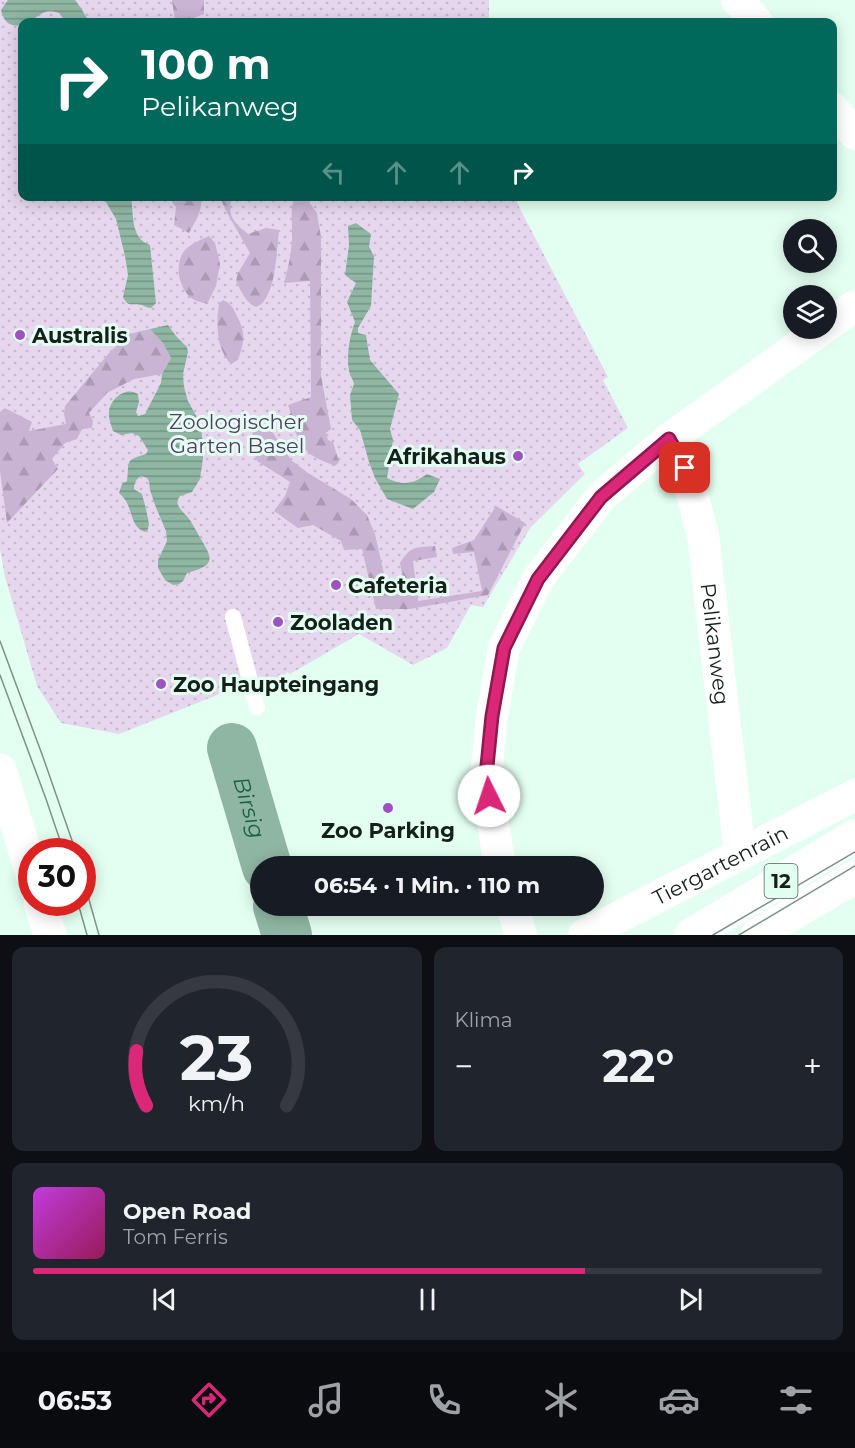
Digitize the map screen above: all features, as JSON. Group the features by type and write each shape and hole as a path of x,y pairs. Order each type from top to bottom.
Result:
{"main road":[{"path":"0,770 21,838"},
{"name":"12","path":"699,930 855,836"},
{"name":"12","path":"757,935 855,877"},
{"path":"44,916 50,935"}],"street":[{"path":"737,0 753,18"},
{"path":"837,114 855,134"},
{"path":"837,319 855,306"},
{"path":"498,856 486,776 492,716 504,648 538,579 601,497 669,439 808,339"},
{"name":"Pelikanweg","path":"669,439 685,468 703,535 740,854"},
{"name":"Tiergartenrain","path":"584,935 855,795"},
{"path":"515,916 520,935"}],"lane":[{"path":"233,617 257,707"}],"green space":[{"name":"Zoologischer Garten Basel","path":"0,0 489,0 489,18 18,18 18,201 517,201 608,377 603,380 628,428 578,464 585,474 531,527 483,607 471,605 447,648 413,665 359,634 290,674 287,672 283,678 277,680 271,677 225,692 119,734 61,723 37,686 5,577 0,549"},
{"path":"172,0 204,0 204,14 194,18 174,18"},
{"path":"201,201 200,211 189,233 174,225 176,207 172,202"},
{"path":"222,201 231,201 232,218 248,234 266,228 279,230 271,286 264,301 256,307 247,300 236,281 250,253"},
{"path":"293,202 309,202 317,213 321,237 321,376 331,429 326,433 328,440 333,442 339,462 335,466 306,451 294,429 287,422 287,416 291,413 288,405 311,397 310,281 284,283 291,251"},
{"path":"209,236 215,243 220,264 216,286 207,304 194,300 186,292 180,279 179,266 180,259 187,248"},
{"path":"223,300 233,309 243,332 238,360 231,364 222,351 218,336 219,304"},
{"path":"150,329 163,343 171,358 162,374 134,379 107,393 89,413 93,421 92,428 82,429 77,439 65,443 52,459 58,469 7,523 0,471 0,412 5,408 32,422 29,431 66,424 65,406 109,353 129,334"},
{"path":"259,424 271,430 291,460 351,499 367,515 375,534 389,596 405,590 400,563 407,553 415,548 435,546 437,557 413,561 418,601 482,591 474,552 453,554 452,548 474,540 496,506 525,523 488,595 410,609 376,609 362,549 344,550 341,541 313,525 298,528 274,511 285,496 290,482 257,461 251,445 253,430"}],"shaded area":[{"path":"8,0 75,0 87,18 63,18 59,13 46,12 35,18 18,18 18,25 11,25 4,18 1,10"},
{"path":"105,201 131,201 136,231 144,242 150,245 156,303 151,308 129,304 123,297 128,275 116,219"},
{"path":"356,223 371,234 369,247 374,256 371,306 358,328 358,333 366,335 370,360 399,394 390,429 393,440 387,478 408,483 427,474 440,479 434,492 413,509 387,499 375,478 360,430 352,420 350,395 354,384 349,371 348,359 355,322 347,302 356,283 345,275 349,245 348,226"},
{"path":"168,325 187,347 183,374 184,387 188,401 199,421 202,435 203,458 200,479 192,492 180,496 177,501 209,554 206,566 187,573 183,581 173,585 165,580 158,568 158,560 167,541 166,531 155,505 149,481 141,476 134,487 142,494 146,509 149,524 145,532 137,527 126,501 119,493 122,484 127,481 131,460 146,454 148,450 139,436 132,433 121,435 113,431 109,414 110,406 116,398 129,391 138,394 139,402 136,412 138,416 145,414 171,358 163,343 150,329"}],"waterway":[{"name":"Birsig","path":"232,748 264,856"},
{"name":"Birsig","path":"281,916 287,935"}],"tram line":[{"path":"0,641 71,838"},
{"path":"0,675 59,838"},
{"path":"713,935 855,852"},
{"path":"739,935 855,866"},
{"path":"82,916 87,935"},
{"path":"94,916 99,935"}],"place":[{"name":"Australis","path":"20,335"},
{"name":"Afrikahaus","path":"518,456"},
{"name":"Cafeteria","path":"336,585"},
{"name":"Zooladen","path":"278,622"},
{"name":"Zoo Haupteingang","path":"161,684"},
{"name":"Zoo Parking","path":"388,808"}],"route":[{"path":"489,796 486,776 492,716 504,648 538,579 601,497 669,439 685,468"}]}
